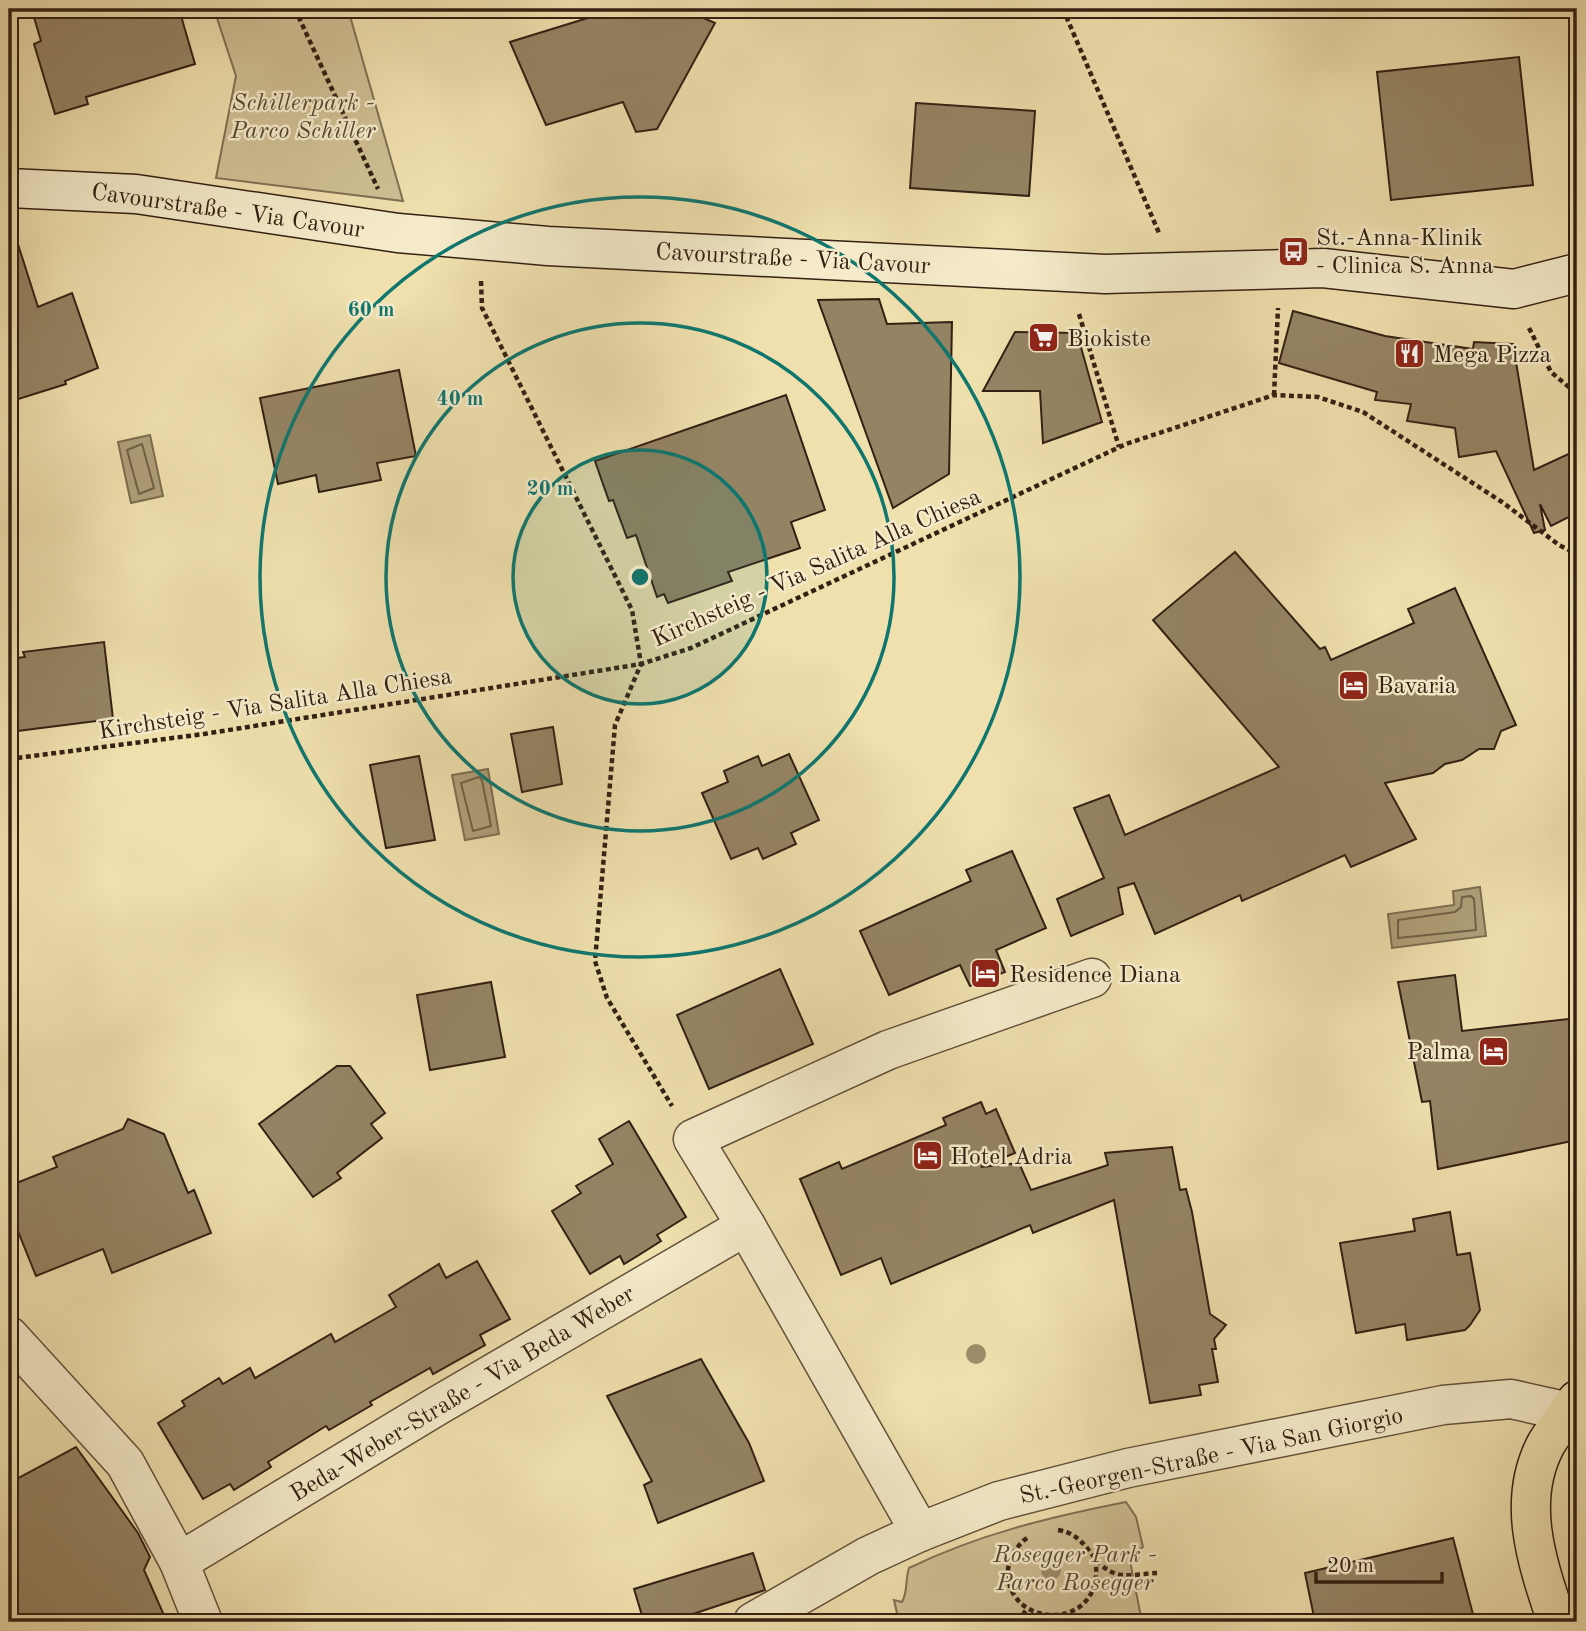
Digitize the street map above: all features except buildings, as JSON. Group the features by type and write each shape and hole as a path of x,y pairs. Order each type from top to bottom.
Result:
{"main road":[{"path":"1557,1622 1535,1556 1531,1520 1533,1479 1546,1445 1573,1406"}],"street":[{"name":"Cavourstraße - Via Cavour","path":"9,188 136,194 398,233 481,242 1066,272 1323,268 1514,289 1577,273"},
{"path":"919,1532 746,1226 693,1139 888,1050 1092,978"},
{"name":"Beda-Weber-Straße - Via Beda Weber","path":"179,1562 437,1406 746,1226"},
{"path":"9,1336 125,1463 179,1562 203,1622"},
{"name":"St.-Georgen-Straße - Via San Giorgio","path":"753,1622 859,1561 919,1532 999,1501 1128,1468 1443,1405 1511,1399 1573,1406"}],"path":[{"path":"295,9 398,233"},
{"path":"1063,9 1162,239 1164,272"},
{"path":"481,242 482,308 632,610 641,664 615,725 595,961 607,998 693,1139"},
{"path":"1274,395 1279,270"},
{"path":"1066,272 1119,447"},
{"path":"1514,289 1532,338 1551,372 1577,394"},
{"name":"Kirchsteig - Via Salita Alla Chiesa","path":"9,759 204,734 641,664 691,648 1119,447 1274,395 1318,397 1363,412 1503,502 1559,545 1577,554"},
{"path":"1053,1529 1078,1537 1095,1558 1114,1574 1158,1573"},
{"path":"1031,1536 1012,1554 1007,1571 1009,1589 1026,1610 1050,1620 1068,1617 1084,1608 1096,1585 1095,1558"},
{"path":"1018,1622 1026,1610"}],"green space":[{"name":"Schillerpark - Parco Schiller","path":"214,9 348,9 403,201 216,178 236,76"},
{"name":"Rosegger Park - Parco Rosegger","path":"1126,1502 1136,1517 1143,1547 1129,1556 1142,1622 899,1622 894,1600 902,1602 904,1598 909,1568 988,1536"}],"water":[{"path":"150,435 163,496 131,503 118,442"},
{"path":"488,769 499,834 465,840 452,775"},
{"path":"1480,887 1486,936 1392,948 1388,914 1454,905 1453,891"}],"place":[{"name":"St.-Anna-Klinik - Clinica S. Anna","path":"1293,251"},
{"name":"Biokiste","path":"1044,338"},
{"name":"Mega Pizza","path":"1410,354"},
{"name":"Bavaria","path":"1354,685"},
{"name":"Residence Diana","path":"986,974"},
{"name":"Palma","path":"1494,1051"},
{"name":"Hotel Adria","path":"927,1156"}]}
